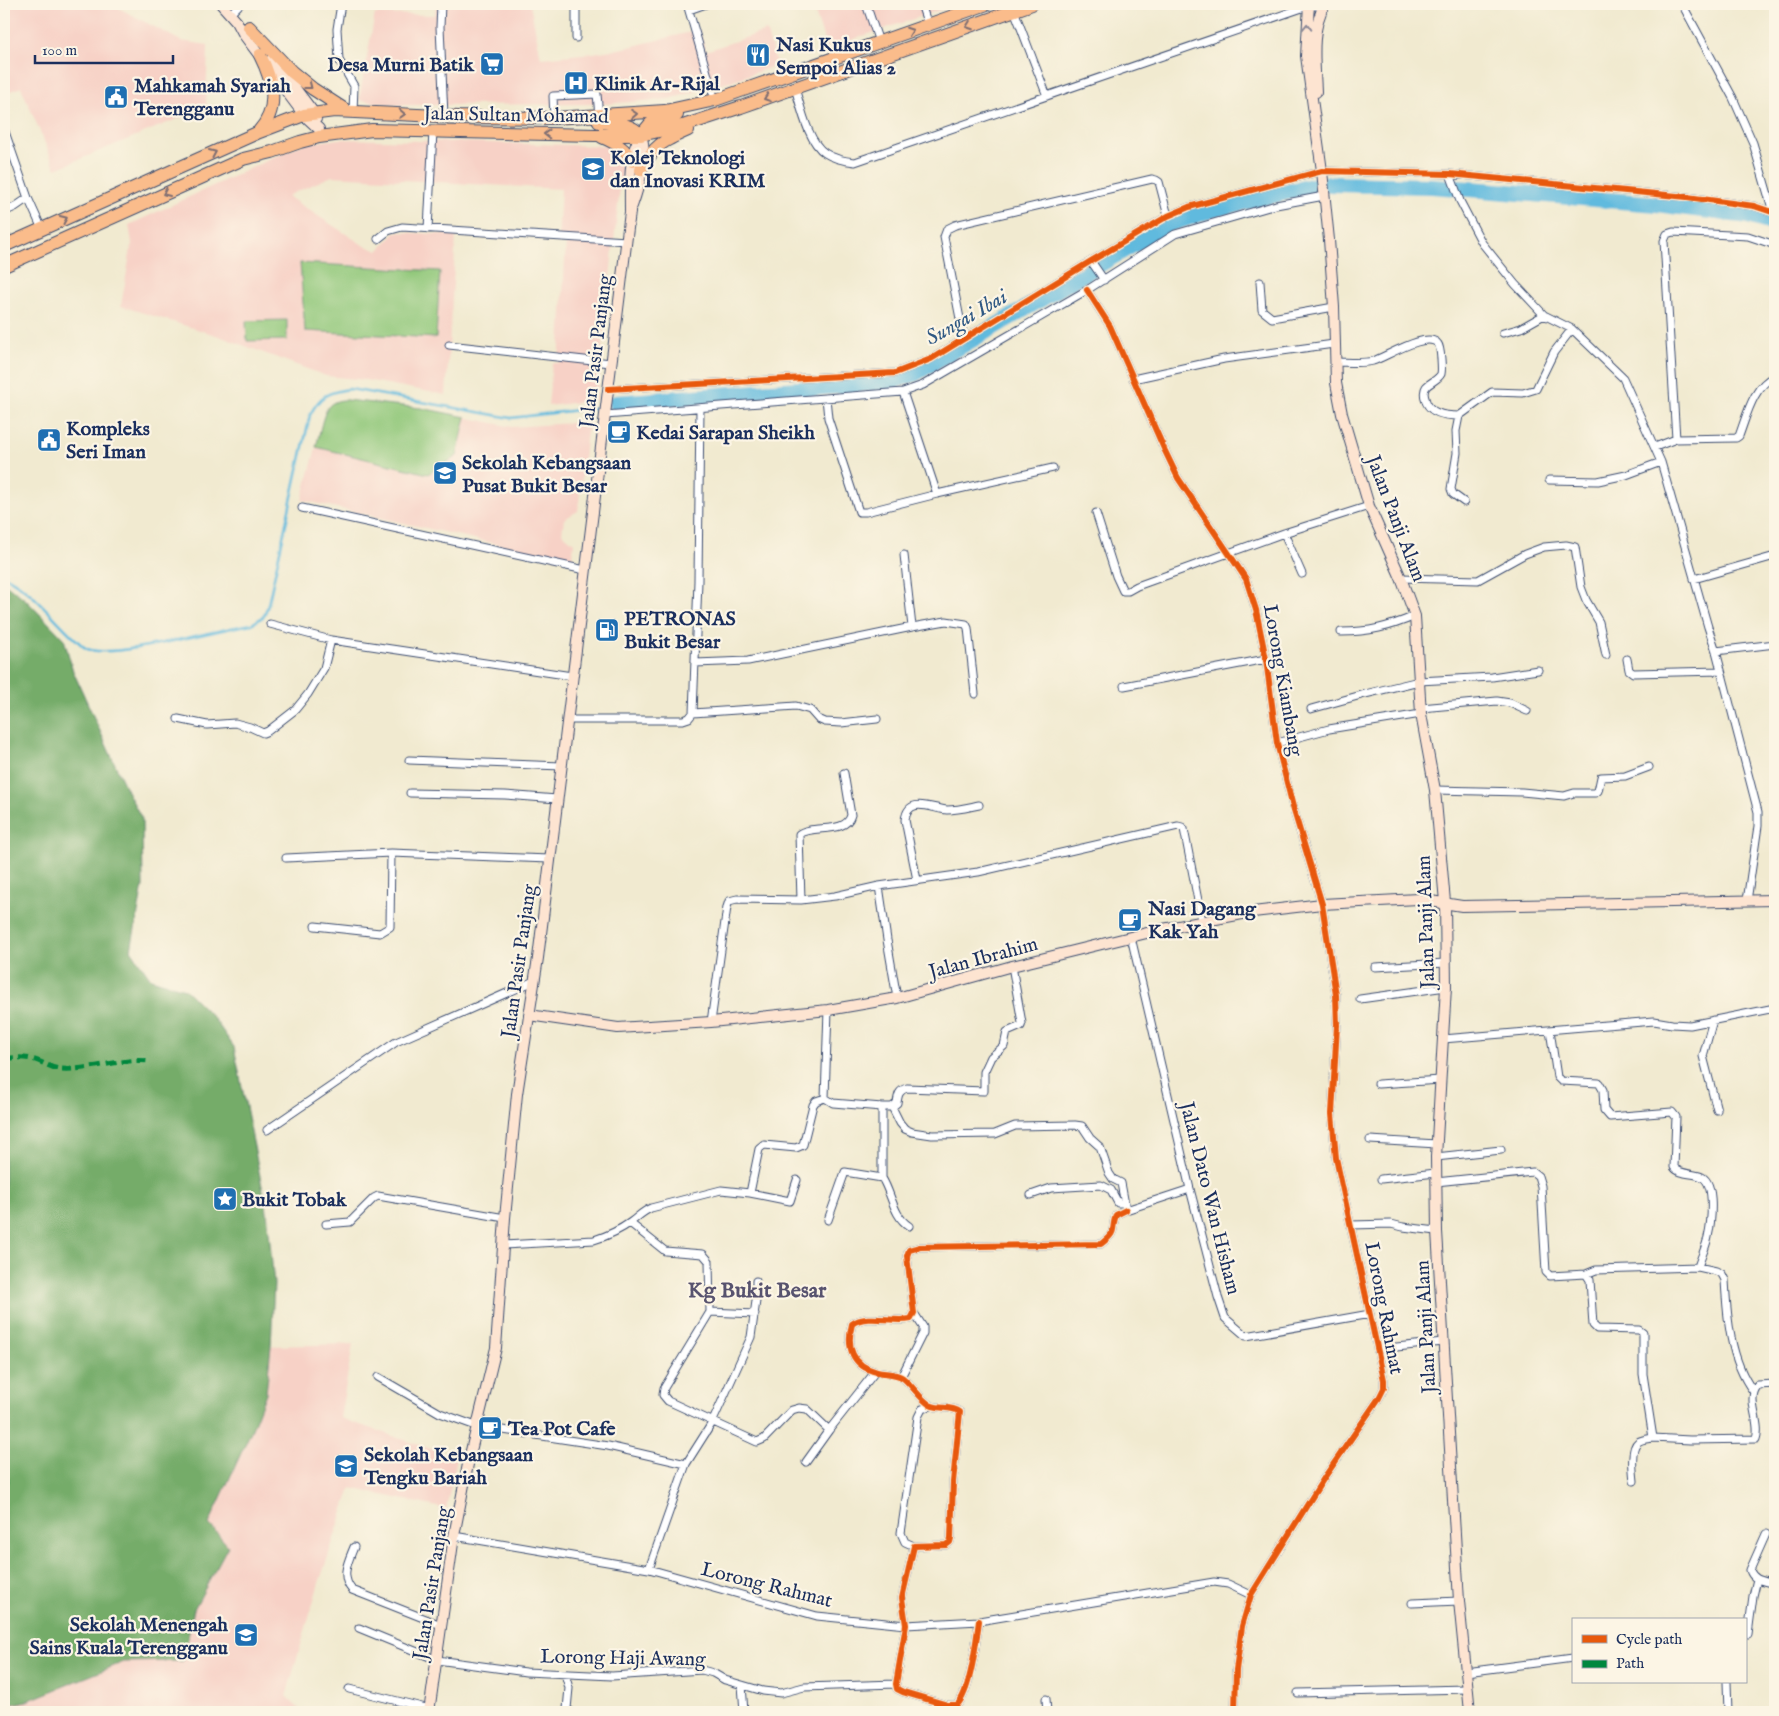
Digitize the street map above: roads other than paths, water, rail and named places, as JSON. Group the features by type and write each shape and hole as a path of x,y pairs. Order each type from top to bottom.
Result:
{"highway":[{"name":"Jalan Sultan Mohamad","path":"4,246 257,133 309,114 334,111 554,118 665,111 715,100 987,4"},
{"name":"Jalan Sultan Mohamad","path":"4,266 242,159 272,152 319,137 372,130 641,135 686,125 741,107 1032,4"},
{"path":"249,27 292,72 313,89 351,112"},
{"path":"257,133 266,123 270,114 272,99 271,81 260,56"},
{"path":"554,118 629,125 641,135 650,124 687,112 715,100"},
{"path":"596,135 615,142 624,149 637,165 662,143 741,107"},
{"path":"242,159 289,137 319,129 372,130"}],"main road":[{"path":"221,4 234,18 260,56 309,114"},
{"name":"Jalan Panji Alam","path":"1308,5 1306,56 1322,172 1334,307 1336,384 1342,414 1369,506 1401,578 1415,616 1421,711 1435,790 1445,902 1446,963 1436,1158 1437,1231 1459,1601 1470,1712"},
{"name":"Jalan Panji Alam","path":"1318,145 1315,42 1319,18 1324,5"},
{"path":"234,18 249,27 319,129"},
{"name":"Jalan Pasir Panjang","path":"430,1710 454,1536 476,1426 496,1348 505,1218 516,1103 562,766 626,241 630,212 639,188 637,165 644,144 641,135"},
{"name":"Jalan Ibrahim","path":"528,1015 618,1028 711,1022 828,1010 897,998 1131,936 1253,912 1322,904 1418,899 1462,906 1775,900"}],"street":[{"path":"234,18 240,4"},
{"path":"341,4 336,29 339,60 354,86 351,112"},
{"path":"441,4 440,27 444,116"},
{"path":"576,4 576,38"},
{"path":"706,4 688,7 715,100"},
{"path":"866,4 879,42"},
{"path":"921,4 928,25"},
{"path":"1682,4 1733,98 1753,143 1774,212"},
{"path":"795,88 816,145 825,153 839,160 855,162 1308,5 1324,5"},
{"path":"1014,10 1047,96"},
{"path":"554,118 553,96 597,94 598,116"},
{"path":"4,129 28,198 42,229"},
{"path":"428,229 433,131"},
{"path":"608,389 895,373 931,359 1168,216 1189,208 1322,172 1450,174 1688,197 1754,206 1774,212"},
{"path":"1450,174 1460,200 1482,243 1515,284 1544,315 1572,328 1623,378 1655,447 1716,651 1758,812 1758,826 1747,900"},
{"path":"964,339 944,237 947,229 956,225 1152,179 1159,182 1168,216"},
{"path":"605,415 904,392 923,385 1087,290 1102,277 1175,234 1276,205 1324,196"},
{"path":"4,212 28,198"},
{"path":"378,239 394,228 402,227 626,241"},
{"path":"1676,439 1664,241 1667,234 1673,232 1748,236 1775,245"},
{"path":"1092,262 1102,277"},
{"path":"1260,282 1262,310 1272,318 1334,307"},
{"name":"Lorong Kiambang","path":"1087,290 1110,326 1178,478 1246,579 1256,610 1266,658 1277,743 1294,811 1322,904"},
{"path":"1503,333 1521,328 1544,315"},
{"path":"1335,362 1371,361 1410,344 1431,340 1436,342 1439,346 1442,372 1439,377 1426,387 1424,395 1426,405 1446,416 1459,416 1492,392 1522,393 1536,389 1554,352 1572,328"},
{"path":"1133,379 1224,359 1334,344"},
{"path":"449,345 611,364"},
{"path":"1655,447 1676,439 1736,438 1739,436 1756,392 1766,380 1775,376"},
{"path":"904,392 937,494"},
{"path":"826,398 828,418 858,512 866,512 1053,468"},
{"path":"567,720 683,720 689,718 693,713 698,581 700,408"},
{"path":"1459,416 1456,432 1457,453 1451,489 1453,494 1464,502"},
{"path":"1549,480 1598,482 1626,475 1661,462"},
{"path":"1096,513 1116,576 1123,591 1128,591 1229,552 1369,506"},
{"path":"302,508 585,570"},
{"path":"1284,533 1302,574"},
{"path":"1401,578 1475,581 1525,554 1544,547 1566,545 1575,547 1581,587 1599,622 1606,655"},
{"path":"904,554 912,627"},
{"path":"1694,579 1775,556"},
{"path":"1341,632 1360,632 1390,626 1415,616"},
{"path":"696,663 748,661 946,621 966,624 968,628 975,694"},
{"path":"270,624 331,640 572,676"},
{"path":"178,719 207,725 235,723 263,733 268,731 295,710 308,694 324,668 331,640"},
{"path":"1716,651 1775,644"},
{"path":"1124,686 1266,658"},
{"path":"1627,660 1629,670 1634,673 1721,671"},
{"path":"1311,709 1419,681 1492,677 1538,670"},
{"path":"1277,743 1328,729 1421,711 1497,701 1510,703 1527,711"},
{"path":"693,713 796,706 810,710 818,719 825,722 841,723 877,719"},
{"path":"408,760 562,766"},
{"path":"1435,790 1522,792 1564,796 1574,793 1595,793 1598,791 1601,777 1625,776 1649,767"},
{"path":"801,900 799,834 807,830 848,823 851,816 844,773"},
{"path":"410,793 505,795 557,799"},
{"path":"917,880 905,820 906,813 910,807 925,805 938,810 947,810 979,805"},
{"path":"711,1022 729,901 737,898 801,900 835,896 880,886 978,872 1182,827 1184,829 1202,921"},
{"path":"315,926 380,934 390,927 391,852"},
{"path":"286,858 391,852 550,859"},
{"path":"880,886 897,998"},
{"name":"Lorong Rahmat","path":"1235,1712 1236,1670 1242,1626 1251,1594 1324,1478 1384,1388 1378,1349 1336,1158 1332,1096 1337,1025 1336,995 1322,904"},
{"name":"Jalan Dato Wan Hisham","path":"1131,936 1190,1189 1225,1318 1246,1336 1370,1314"},
{"path":"1375,967 1398,964 1446,963"},
{"path":"825,1098 833,1103 882,1108 892,1107 897,1103 899,1094 907,1088 984,1091 984,1072 991,1057 1004,1046 1007,1032 1021,1026 1022,1022 1012,966"},
{"path":"267,1130 396,1042 534,981"},
{"path":"1360,999 1446,987"},
{"path":"1443,1039 1654,1021 1690,1024 1775,1008"},
{"path":"825,1098 828,1010"},
{"path":"1712,1020 1703,1056 1717,1110"},
{"path":"1550,1030 1557,1077 1561,1081 1599,1083 1603,1090 1604,1110 1610,1117 1672,1112 1676,1117 1674,1167 1677,1171 1702,1177 1707,1180 1710,1187 1711,1203 1708,1238 1698,1266"},
{"path":"1378,1084 1441,1080"},
{"path":"750,1194 759,1149 764,1145 796,1148 803,1145 813,1105 816,1101 825,1098"},
{"path":"892,1107 905,1129 932,1135 995,1134 1015,1126 1075,1124 1082,1126 1090,1138 1100,1147 1113,1179 1121,1183 1126,1207"},
{"path":"882,1108 882,1178 889,1189 896,1210 909,1226"},
{"path":"1370,1140 1437,1144"},
{"path":"1436,1158 1501,1150"},
{"path":"828,1220 845,1172 882,1178"},
{"path":"1381,1178 1533,1172 1538,1176 1541,1186 1546,1272 1550,1276 1586,1274 1596,1270 1698,1266 1722,1274 1725,1280 1729,1326 1742,1374 1753,1391"},
{"path":"504,1245 594,1240 606,1236 630,1223 642,1212 651,1208 721,1190 790,1201 797,1180"},
{"path":"1031,1195 1051,1188 1101,1185 1111,1190 1118,1203 1126,1207"},
{"path":"902,1377 923,1334 923,1327 914,1314 907,1256 909,1250 920,1247 1101,1244 1112,1235 1116,1214 1126,1207 1190,1189"},
{"path":"326,1224 350,1222 378,1196 505,1218"},
{"path":"630,1223 665,1251 703,1254 709,1261 710,1312 664,1388 663,1395 668,1402 757,1442 764,1439 792,1410 799,1408 807,1409 829,1430"},
{"path":"1352,1225 1391,1224 1437,1231"},
{"path":"1586,1274 1590,1280 1593,1325 1597,1329 1639,1330 1643,1333 1643,1374 1653,1438"},
{"path":"649,1569 686,1464 712,1422 751,1337 755,1314 756,1281"},
{"path":"710,1312 755,1314"},
{"path":"914,1314 911,1319 904,1320 858,1320 852,1324 849,1341 855,1358 865,1368 875,1372 902,1377 931,1406"},
{"path":"1378,1349 1443,1342"},
{"path":"806,1462 875,1372"},
{"path":"378,1377 440,1413 476,1426 608,1446 686,1464"},
{"path":"1634,1481 1633,1458 1635,1445 1638,1442 1653,1438 1690,1440 1756,1439 1758,1432 1752,1400 1753,1391 1758,1385 1775,1384"},
{"path":"931,1406 956,1409 960,1412 953,1482 951,1538 950,1542 946,1545 914,1546 904,1542 901,1533 902,1523 918,1418 922,1409 931,1406"},
{"path":"1766,1534 1750,1570 1752,1576 1775,1584"},
{"name":"Lorong Rahmat","path":"454,1536 649,1569 817,1616 906,1624 980,1621 1214,1582 1228,1584 1251,1594"},
{"path":"914,1546 902,1598 906,1624 896,1684 897,1689 947,1705 957,1705 962,1699 972,1665 980,1621"},
{"path":"354,1547 346,1567 345,1576 347,1585 352,1590 441,1625"},
{"path":"1748,1634 1752,1596 1758,1579"},
{"path":"1412,1603 1459,1601"},
{"name":"Lorong Haji Awang","path":"359,1628 436,1660 526,1672 612,1676 702,1670 742,1685 763,1691 781,1693 804,1687 896,1684"},
{"path":"1466,1672 1572,1658"},
{"path":"565,1674 568,1682 567,1706 570,1712"},
{"path":"1727,1684 1728,1712"},
{"path":"742,1685 744,1712"},
{"path":"349,1689 430,1710"},
{"path":"1298,1693 1467,1689"},
{"path":"1046,1699 1047,1712"}],"waterway":[{"name":"Sungai Ibai","path":"1329,184 1432,186 1657,204 1748,216 1775,224"},
{"name":"Sungai Ibai","path":"616,403 890,382 914,374 1167,225 1212,210 1316,185"},
{"path":"4,576 26,590 84,647 95,651 138,648 252,624 264,616 268,605 310,415 317,403 330,393 350,389 511,418 595,408"}],"place":[{"name":"Nasi Kukus Sempoi Alias 2","path":"758,55"},
{"name":"Desa Murni Batik","path":"492,64"},
{"name":"Klinik Ar-Rijal","path":"576,83"},
{"name":"Mahkamah Syariah Terengganu","path":"116,97"},
{"name":"Kolej Teknologi dan Inovasi KRIM","path":"593,169"},
{"name":"Kedai Sarapan Sheikh","path":"619,432"},
{"name":"Kompleks Seri Iman","path":"49,440"},
{"name":"Sekolah Kebangsaan Pusat Bukit Besar","path":"445,473"},
{"name":"PETRONAS Bukit Besar","path":"607,630"},
{"name":"Nasi Dagang Kak Yah","path":"1130,920"},
{"name":"Bukit Tobak","path":"225,1199"},
{"name":"Tea Pot Cafe","path":"490,1428"},
{"name":"Sekolah Kebangsaan Tengku Bariah","path":"346,1466"},
{"name":"Sekolah Menengah Sains Kuala Terengganu","path":"246,1635"}],"district":[{"name":"Kg Bukit Besar","path":"757,1289"}]}
